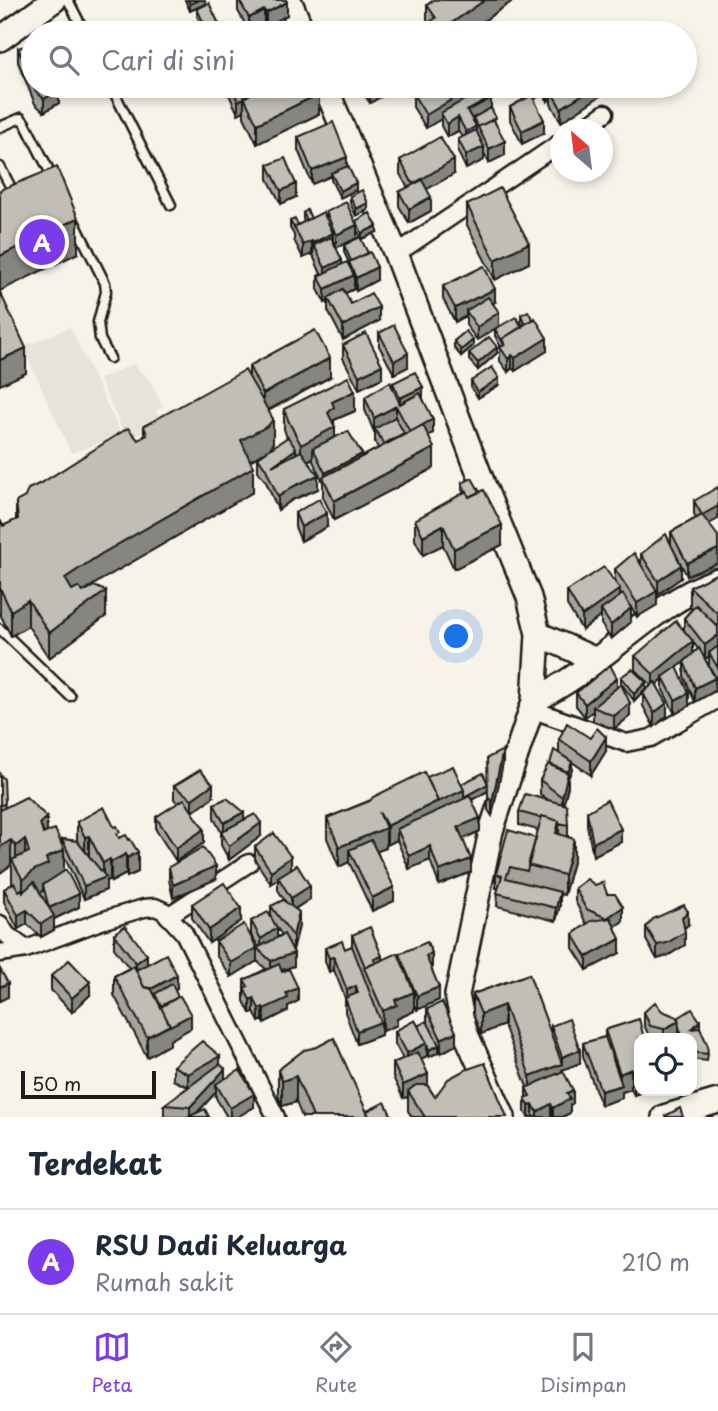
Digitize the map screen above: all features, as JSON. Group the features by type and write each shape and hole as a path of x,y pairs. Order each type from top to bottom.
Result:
{"street":[{"path":"25,21 54,0"},
{"path":"289,0 298,21"},
{"path":"0,39 21,24"},
{"path":"330,98 396,254 529,597 538,634 533,705 491,831 457,995 465,1032 503,1117"},
{"path":"597,119 605,113"},
{"path":"396,254 550,150"},
{"path":"533,705 667,606 699,587 718,580"},
{"path":"538,634 596,660"},
{"path":"533,705 626,743 651,738 718,699"},
{"path":"168,916 249,863"},
{"path":"0,953 26,949 144,908 155,907 164,911 184,933 276,1117"},
{"path":"0,924 7,935 26,949"},
{"path":"664,1117 718,1101"}],"lane":[{"path":"68,0 79,21"},
{"path":"117,98 171,205"},
{"path":"0,127 22,119 56,184"},
{"path":"0,167 21,205"},
{"path":"68,209 105,283 106,292 97,322 100,339 110,358"},
{"path":"0,629 70,696"}],"shaded area":[{"path":"70,327 122,436 71,453 23,347"},
{"path":"133,364 150,381 163,407 156,410 163,423 127,439 99,379"}],"building":[{"path":"239,0 286,0 287,2 249,18"},
{"path":"434,0 485,0 454,21 431,21 436,18 427,5"},
{"path":"209,3 218,21 203,21 197,9"},
{"path":"244,98 311,98 257,124"},
{"path":"415,98 454,98 426,115"},
{"path":"468,98 491,98 467,111 476,126 466,132 458,117 447,124 441,113"},
{"path":"526,98 533,98 544,120 522,131 510,107"},
{"path":"555,98 577,98 561,108"},
{"path":"491,108 496,118 478,127 473,118"},
{"path":"493,119 505,141 489,149 478,127"},
{"path":"333,122 347,157 312,171 298,137"},
{"path":"476,130 484,147 466,155 458,139"},
{"path":"440,137 454,160 413,184 400,160"},
{"path":"285,158 296,184 281,191 268,165"},
{"path":"348,166 356,183 340,191 331,173"},
{"path":"57,167 78,218 0,256 0,190"},
{"path":"422,180 431,197 409,209 399,192"},
{"path":"500,188 529,243 495,260 467,205"},
{"path":"362,190 368,203 356,209 350,196"},
{"path":"346,202 357,225 336,235 326,212"},
{"path":"307,210 311,218 307,220 303,213"},
{"path":"323,212 333,233 303,245 294,227"},
{"path":"370,213 377,226 362,233 356,221"},
{"path":"295,219 298,225 294,228 290,221"},
{"path":"331,237 342,260 325,268 314,245"},
{"path":"360,237 368,253 351,261 344,245"},
{"path":"370,252 377,267 356,278 349,262"},
{"path":"347,262 354,275 325,289 318,276"},
{"path":"484,266 495,289 455,308 443,286"},
{"path":"343,289 351,304 371,293 379,307 343,326 328,298"},
{"path":"0,292 26,348 0,360"},
{"path":"488,297 499,312 477,327 466,311"},
{"path":"528,311 533,320 525,324 521,315"},
{"path":"516,317 522,327 502,341 495,329"},
{"path":"535,318 547,338 515,358 512,355 508,359 500,347 505,345 502,339"},
{"path":"394,325 408,353 394,361 379,333"},
{"path":"315,330 330,358 263,394 249,366"},
{"path":"466,331 473,340 461,350 454,341"},
{"path":"366,333 382,365 359,376 343,345"},
{"path":"489,337 497,347 478,363 469,353"},
{"path":"492,367 499,378 478,392 471,381"},
{"path":"245,370 273,419 268,426 241,440 253,467 101,554 65,578 72,590 78,587 83,592 94,586 106,591 49,633 28,600 11,611 0,588 0,520 3,526 18,519 16,502 25,497 28,489 128,428 138,440 147,435 144,426"},
{"path":"415,372 423,387 400,398 393,383"},
{"path":"348,377 355,391 332,402 334,407 328,413 335,427 301,445 284,409"},
{"path":"390,382 400,404 420,393 433,419 410,432 396,406 374,418 365,397"},
{"path":"395,417 404,433 384,444 375,429"},
{"path":"423,425 434,448 334,501 323,477"},
{"path":"348,431 362,454 325,473 313,448"},
{"path":"288,437 296,449 272,466 301,451 318,475 278,497 258,457"},
{"path":"472,478 480,492 469,497 462,483"},
{"path":"718,487 718,506 702,515 694,501"},
{"path":"484,490 502,525 454,549 443,525 423,536 415,520 467,491 469,497"},
{"path":"319,499 327,513 301,527 295,513"},
{"path":"702,515 718,536 718,549 687,563 671,532"},
{"path":"666,534 681,565 658,581 641,554"},
{"path":"634,553 657,591 637,603 615,569"},
{"path":"604,567 620,589 582,616 567,591"},
{"path":"718,573 718,614 690,587"},
{"path":"623,594 631,608 611,625 601,610"},
{"path":"696,605 718,627 718,635 705,645 684,618"},
{"path":"676,621 693,641 653,674 635,656"},
{"path":"718,646 718,668 709,653"},
{"path":"699,648 715,678 695,688 684,662"},
{"path":"610,665 617,678 585,704 576,693"},
{"path":"677,667 689,693 675,700 663,677"},
{"path":"632,669 646,682 634,694 621,677"},
{"path":"655,682 667,703 654,713 643,693"},
{"path":"621,684 630,703 614,716 593,707"},
{"path":"567,723 590,738 597,728 606,737 591,761 559,739"},
{"path":"503,750 492,802 488,797 487,758"},
{"path":"554,750 572,762 568,772 550,764"},
{"path":"548,764 568,773 562,797 540,780"},
{"path":"453,766 464,790 438,802 427,777"},
{"path":"200,770 213,784 192,799 174,786"},
{"path":"424,772 438,801 387,826 379,812 386,828 339,847 327,818 370,801 373,797"},
{"path":"483,773 488,784 464,797 461,784"},
{"path":"0,774 4,779 5,803 0,806"},
{"path":"525,794 567,805 568,825 519,812"},
{"path":"470,796 480,818 458,827 471,859 439,871 430,846 409,856 397,829"},
{"path":"26,797 47,817 40,823 43,834 55,829 64,850 46,858 48,864 34,870 23,880 12,860 29,852 25,839 16,846 11,840 0,847 0,810"},
{"path":"227,798 244,812 224,823 214,804"},
{"path":"184,799 204,829 176,848 156,817"},
{"path":"607,800 621,829 593,843 587,812"},
{"path":"104,807 114,827 117,826 120,832 117,834 119,838 126,835 138,852 127,858 126,854 103,863 89,836 85,837 77,822"},
{"path":"255,814 261,823 229,846 221,832"},
{"path":"542,816 559,821 556,833 574,839 564,875 528,865"},
{"path":"508,830 536,838 527,871 510,867 506,878 560,892 556,908 497,893 502,876 496,874"},
{"path":"274,833 291,857 271,871 255,847"},
{"path":"62,839 77,841 106,877 84,886"},
{"path":"371,840 394,887 372,898 349,850"},
{"path":"203,847 216,866 173,885 169,867"},
{"path":"297,865 310,886 291,898 278,877"},
{"path":"66,870 79,894 49,908 43,885"},
{"path":"587,879 595,885 603,882 607,894 615,894 623,907 607,918 586,909 575,888"},
{"path":"34,882 54,916 41,924 27,910 18,915 4,889 14,883 19,891 21,889 23,892"},
{"path":"224,883 241,908 209,930 192,904"},
{"path":"283,900 299,912 293,936 271,906"},
{"path":"684,905 688,912 682,917 685,932 667,943 657,945 646,927 653,919"},
{"path":"268,912 277,928 261,939 251,921"},
{"path":"611,918 620,939 587,957 573,934 591,921"},
{"path":"244,924 257,948 231,963 216,941"},
{"path":"125,926 147,955 136,963 114,934"},
{"path":"370,927 382,956 365,967 352,935"},
{"path":"284,934 294,953 271,961 257,948"},
{"path":"342,941 345,949 352,946 381,1022 357,1031 345,998 358,993 356,986 347,990 334,957 329,958 325,948"},
{"path":"427,942 432,953 426,956 439,987 417,996 399,954"},
{"path":"398,953 414,992 395,1000 397,1005 383,1011 364,968"},
{"path":"166,954 177,975 151,989 144,987 136,970"},
{"path":"69,960 90,982 72,998 51,976"},
{"path":"279,964 282,972 289,969 298,988 286,993 288,998 259,1009 254,998 250,1000 244,988 248,986 244,980"},
{"path":"134,966 144,987 151,988 170,1025 147,1037 114,976"},
{"path":"0,969 8,983 0,987"},
{"path":"529,974 562,1064 530,1076 504,1005 481,1014 473,994"},
{"path":"172,984 178,997 161,1006 155,994"},
{"path":"180,996 191,1015 170,1026 161,1007"},
{"path":"442,1002 456,1032 441,1039 427,1009"},
{"path":"655,1002 662,1011 677,1017 679,1021 664,1029 650,1026 644,1012"},
{"path":"692,1009 700,1021 692,1029 700,1028 708,1046 707,1054 697,1053 697,1033 681,1033 678,1018"},
{"path":"569,1019 580,1050 562,1057 551,1026"},
{"path":"639,1019 643,1033 634,1033 634,1075 631,1069 620,1074 605,1030"},
{"path":"415,1020 427,1043 407,1053 395,1031"},
{"path":"427,1021 439,1045 429,1050 418,1026"},
{"path":"605,1037 622,1085 601,1091 583,1043"},
{"path":"334,1038 369,1117 313,1117 296,1076 282,1081 278,1070 304,1050"},
{"path":"202,1041 220,1056 188,1074 173,1066"},
{"path":"418,1052 428,1074 403,1085 393,1063"},
{"path":"485,1063 507,1117 425,1117 408,1091 416,1085 427,1085 435,1097 448,1079"},
{"path":"220,1064 225,1069 190,1107 164,1105"},
{"path":"240,1070 254,1094 230,1108 216,1084"},
{"path":"563,1071 573,1090 567,1093 570,1099 553,1108 551,1104 537,1112 533,1104 529,1106 525,1098 530,1096 526,1088"},
{"path":"385,1102 392,1117 369,1117 367,1111"},
{"path":"680,1108 683,1117 665,1116"},
{"path":"205,1109 209,1117 188,1117"}],"place":[{"name":"RSU Dadi Keluarga","path":"42,242"}]}
